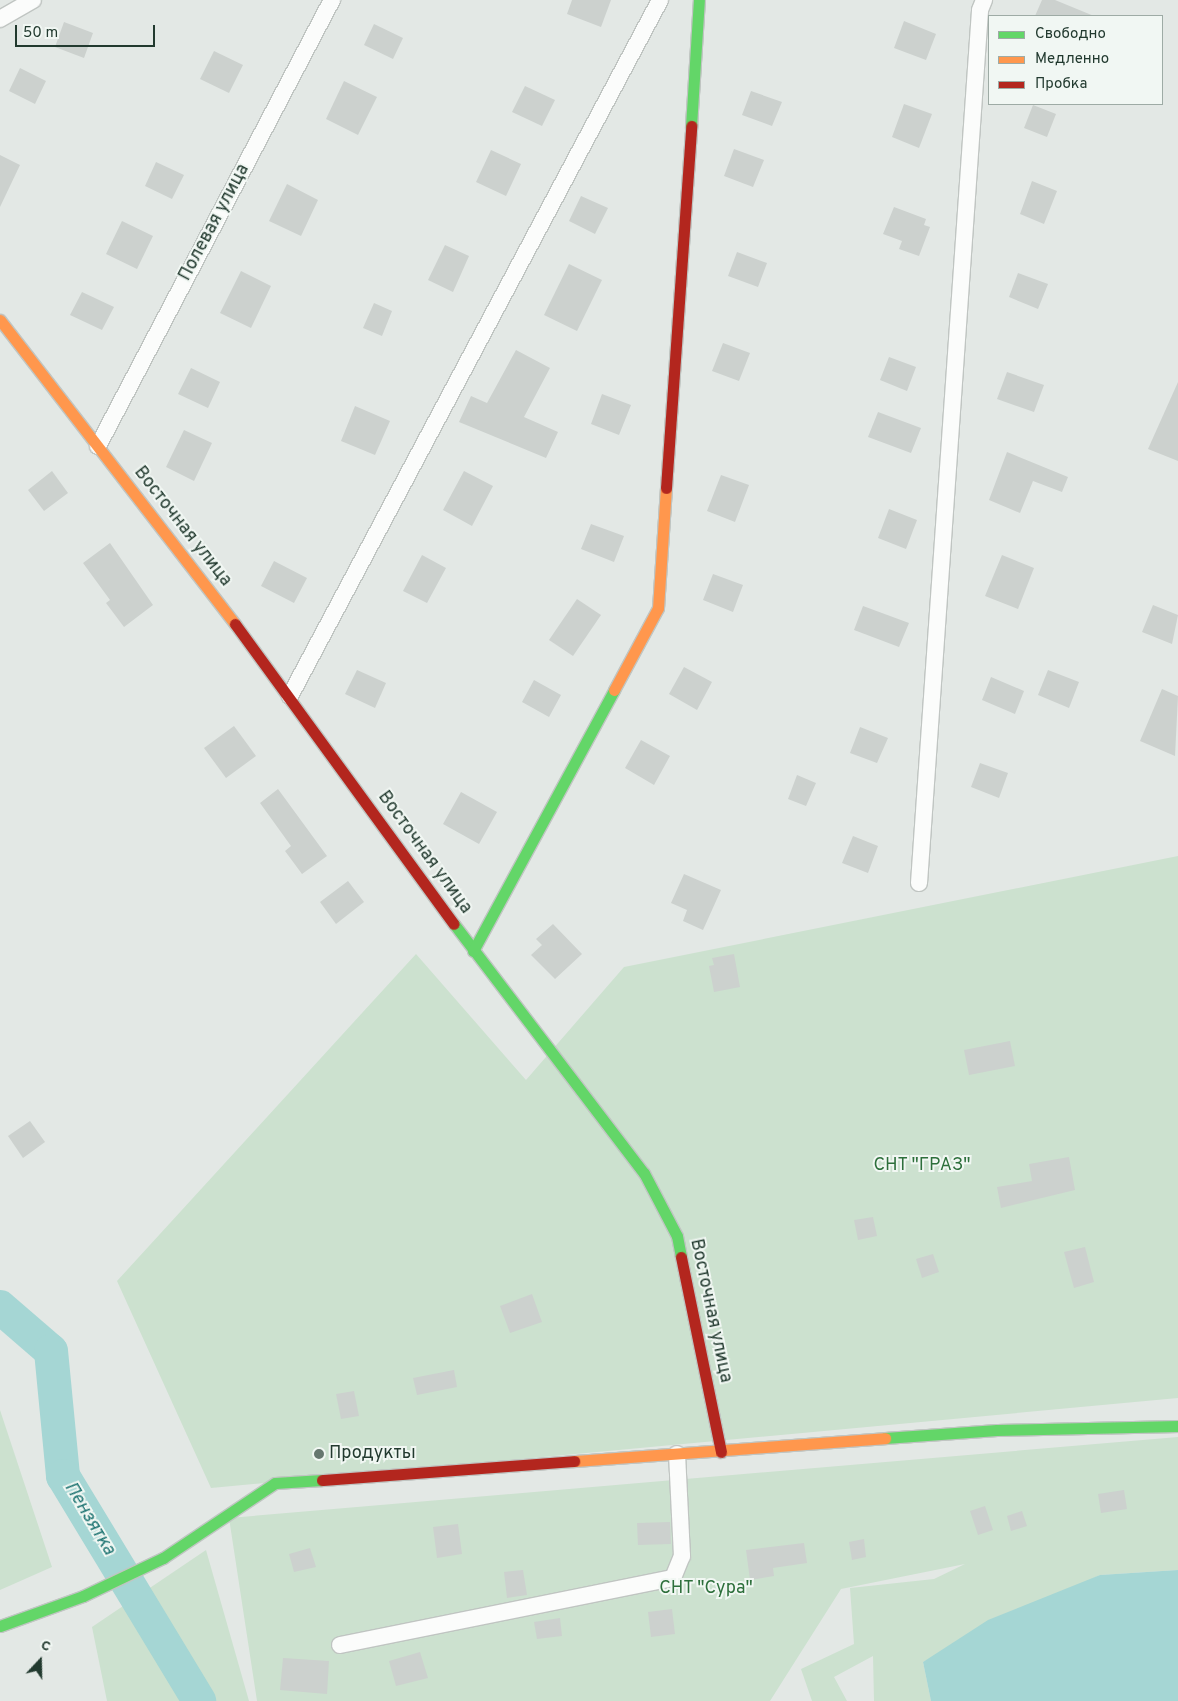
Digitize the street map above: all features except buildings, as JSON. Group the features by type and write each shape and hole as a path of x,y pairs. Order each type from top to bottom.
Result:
{"street":[{"path":"0,19 34,0"},
{"name":"Полевая улица","path":"98,446 332,0"},
{"path":"290,696 660,0"},
{"path":"473,951 658,608 699,0"},
{"path":"920,883 980,20 984,0"},
{"name":"Восточная улица","path":"0,320 290,696 473,951 644,1172 677,1236 722,1452"},
{"path":"0,1626 83,1596 163,1558 251,1496 276,1483 722,1452 997,1430 1178,1426"},
{"path":"340,1645 673,1578 682,1556 678,1454"}],"green space":[{"name":"СНТ \"ГРАЗ\"","path":"1178,856 1178,1398 211,1488 117,1281 416,954 526,1080 624,967"},
{"path":"0,1410 52,1567 0,1590"},
{"name":"СНТ \"Сура\"","path":"1178,1437 1178,1570 1100,1575 923,1662 931,1701 874,1701 873,1656 834,1677 847,1701 812,1701 801,1669 854,1644 850,1588 934,1579 965,1564 841,1589 770,1701 257,1701 229,1518"},
{"path":"206,1550 249,1701 107,1701 92,1627"}],"water":[{"path":"1178,1570 1178,1701 931,1701 923,1662 988,1620 1100,1575"}],"waterway":[{"name":"Пензятка","path":"0,1307 51,1351 63,1476 199,1701"}],"traffic: fast":[{"path":"691,126 699,0"},
{"path":"473,951 614,690"},
{"path":"454,924 644,1173 677,1236 681,1257"},
{"path":"885,1438 997,1430 1178,1426"},
{"path":"0,1626 83,1596 163,1558 275,1483 322,1480"}],"traffic: slow":[{"path":"0,320 235,624"},
{"path":"614,690 658,608 666,488"},
{"path":"574,1461 885,1438"}],"traffic: jam":[{"path":"666,488 691,126"},
{"path":"235,624 454,924"},
{"path":"681,1257 721,1452"},
{"path":"322,1480 574,1461"}],"place":[{"name":"Продукты","path":"319,1454"}]}
